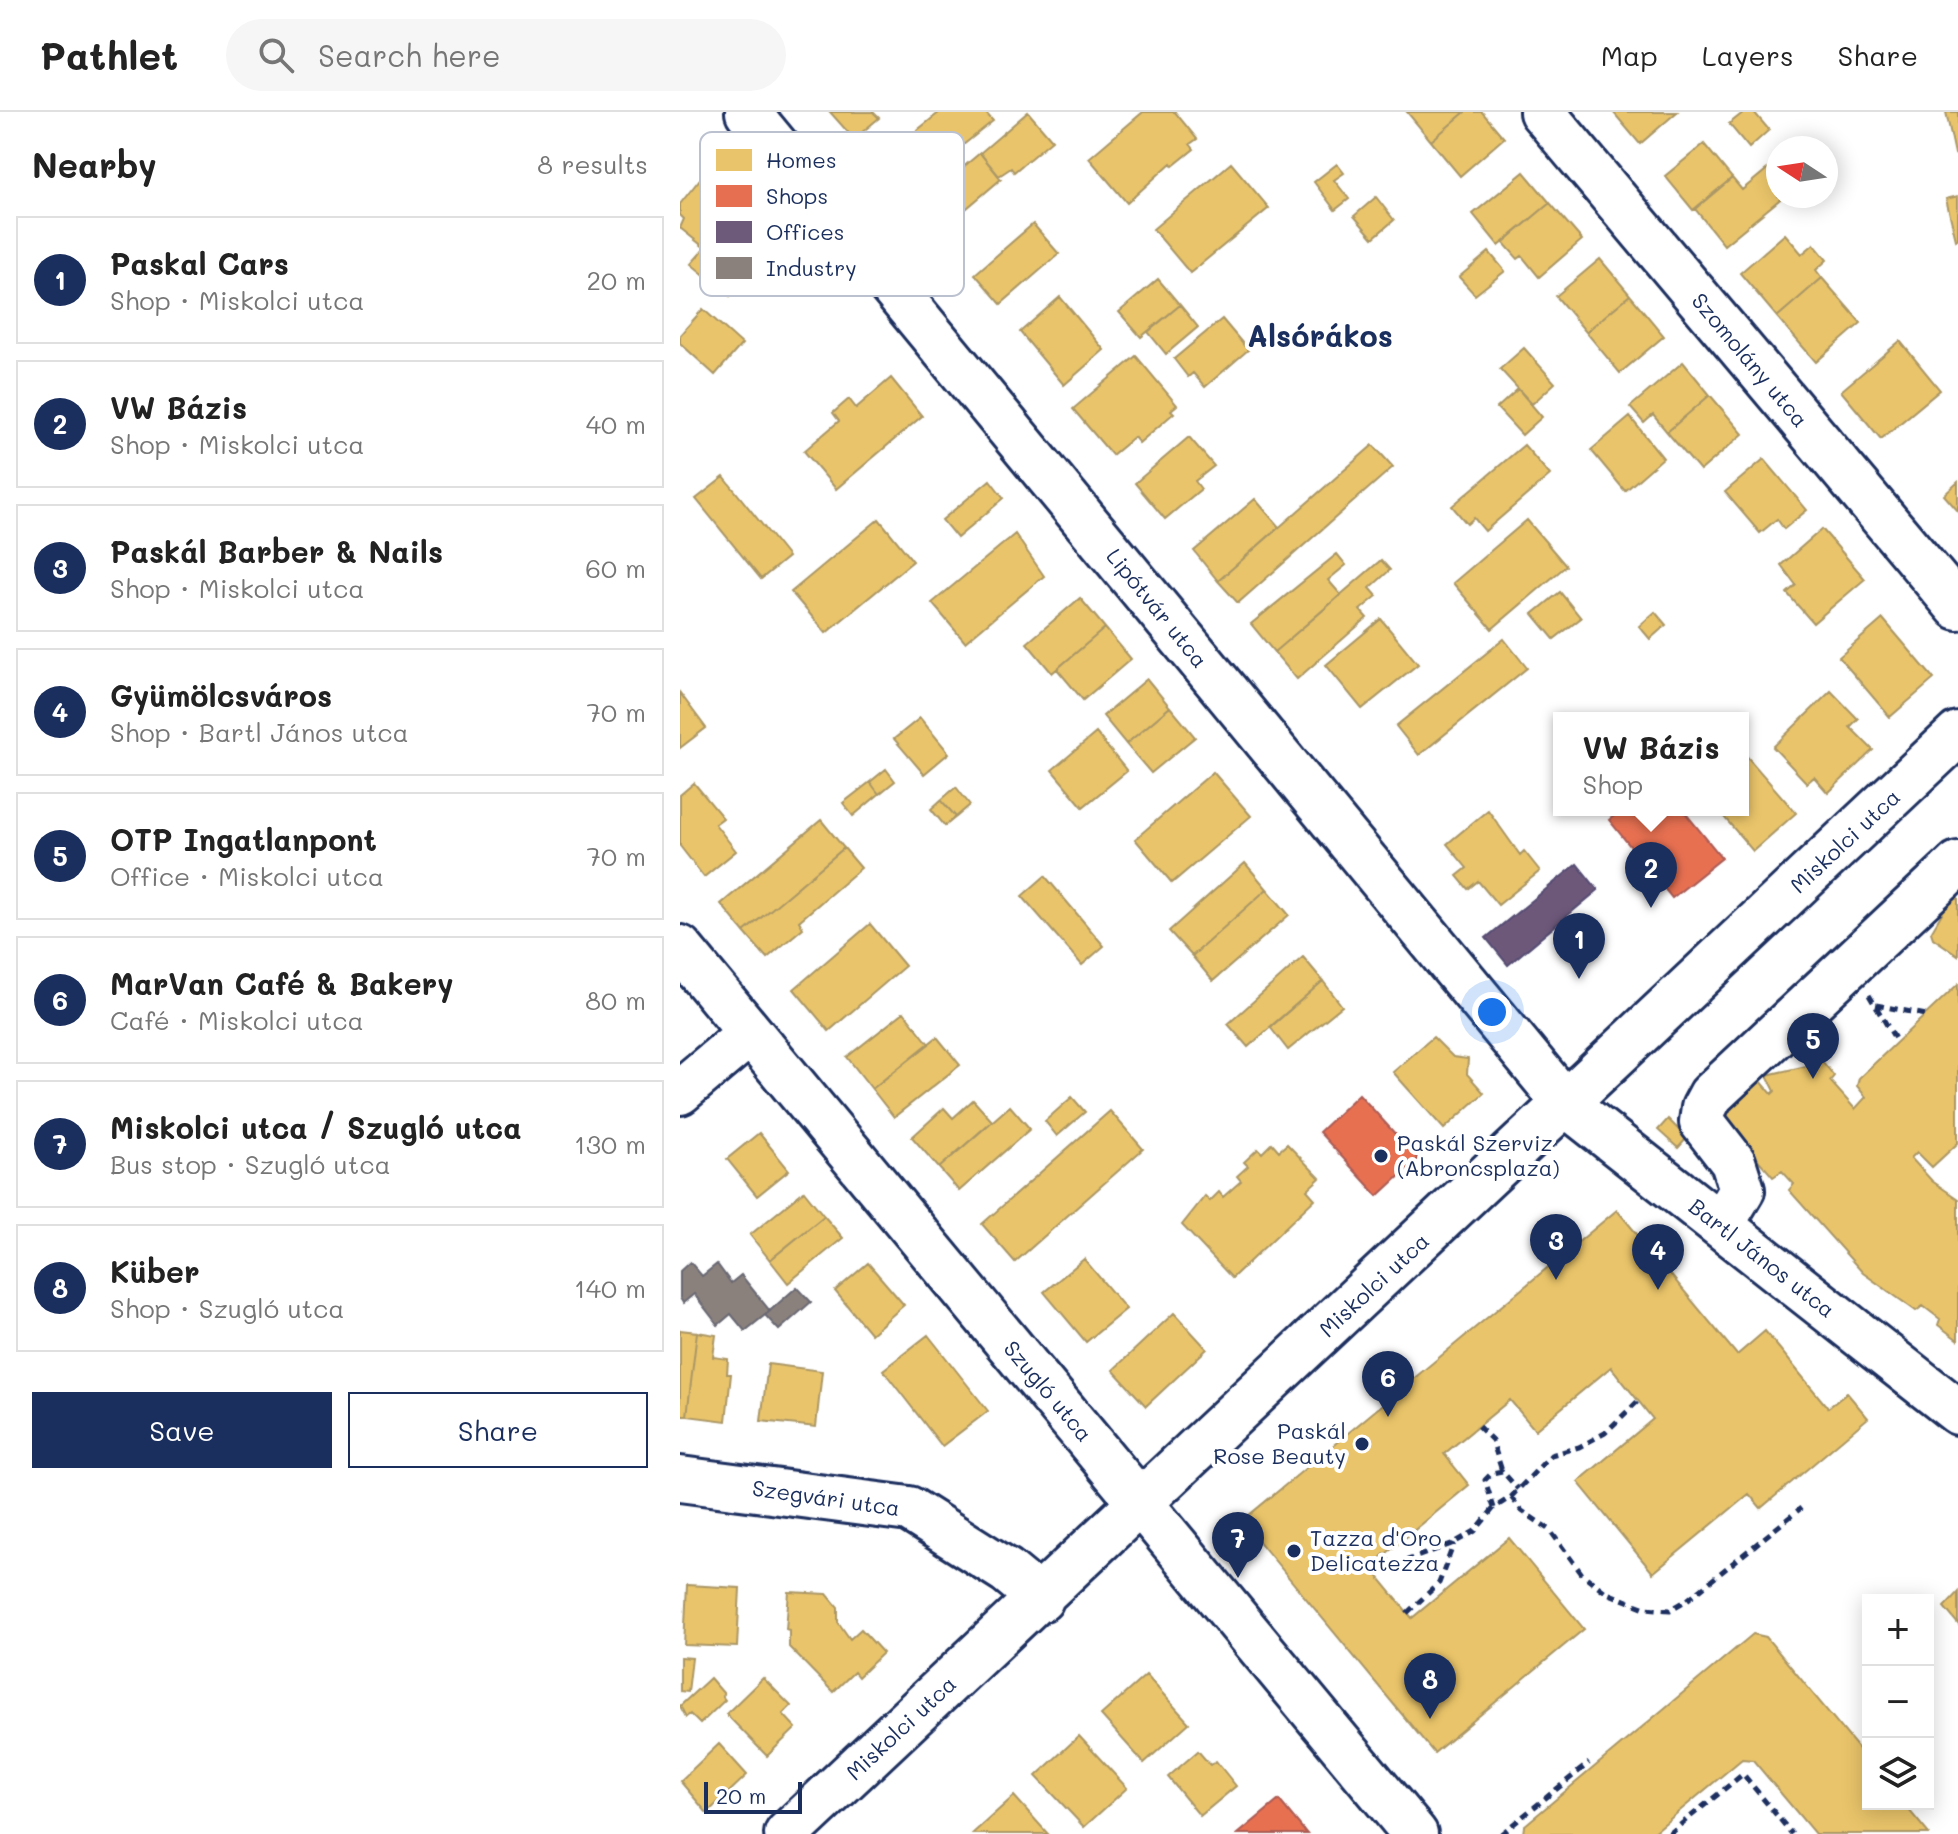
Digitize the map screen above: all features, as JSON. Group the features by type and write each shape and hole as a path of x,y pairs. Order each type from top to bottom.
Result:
{"street":[{"name":"Lipótvár utca","path":"748,112 764,132"},
{"name":"Szomolány utca","path":"1542,112 1958,607"},
{"name":"Lipótvár utca","path":"900,296 1566,1104"},
{"name":"Miskolci utca","path":"787,1834 1041,1599 1958,734"},
{"path":"1721,1225 1742,1190 1733,1162 1702,1122 1704,1108 1711,1095 1958,864"},
{"name":"Szugló utca","path":"680,948 1415,1834"},
{"path":"680,1092 750,1033"},
{"name":"Bartl János utca","path":"1566,1104 1958,1412"},
{"name":"Szegvári utca","path":"680,1479 909,1509 1007,1571 1041,1599"}],"path":[{"path":"1875,1005 1926,1015"},
{"path":"1383,1555 1392,1566 1454,1543 1475,1531 1494,1508 1511,1497 1551,1455 1579,1447 1605,1433 1638,1401"},
{"path":"1478,1426 1492,1440 1502,1471 1518,1489"},
{"path":"1494,1508 1485,1480 1492,1473 1502,1471"},
{"path":"1511,1497 1522,1511 1549,1529 1582,1574 1607,1593 1645,1608 1670,1610 1687,1600 1801,1508"},
{"path":"1407,1613 1439,1583 1454,1543"},
{"path":"1501,1834 1589,1763"},
{"path":"1669,1834 1743,1774 1792,1834"}],"building: Homes":[{"path":"830,112 873,112 879,118 862,132 848,132"},
{"path":"940,112 985,112 993,121 964,144 964,132 915,132"},
{"path":"1028,112 1052,140 1014,172 1011,168 999,176 980,153"},
{"path":"1143,112 1175,112 1197,139 1190,144 1194,149 1173,166 1171,163 1127,203 1089,158"},
{"path":"1407,112 1465,112 1431,141"},
{"path":"1465,112 1482,112 1504,138 1460,176 1431,141"},
{"path":"1613,112 1677,112 1640,144"},
{"path":"1744,112 1754,112 1769,130 1749,148 1729,124"},
{"path":"1946,112 1958,112 1958,153 1955,154"},
{"path":"1704,144 1732,178 1693,210 1665,176"},
{"path":"980,153 1001,179 964,210 964,166"},
{"path":"1231,163 1269,208 1190,273 1153,229"},
{"path":"1337,164 1344,173 1334,180 1349,199 1335,210 1314,182"},
{"path":"1766,170 1766,208 1769,208 1724,245 1695,209 1732,178 1742,190"},
{"path":"1524,172 1550,203 1499,246 1473,214"},
{"path":"700,179 700,244 680,228 684,219 680,215 680,204"},
{"path":"1958,196 1958,239 1956,240 1946,199"},
{"path":"1376,197 1394,220 1373,238 1354,216"},
{"path":"1550,203 1582,240 1539,277 1522,256 1518,259 1503,242"},
{"path":"1033,224 1059,254 1001,304 975,274"},
{"path":"1785,234 1802,254 1814,244 1827,260 1816,270 1822,278 1777,317 1740,273"},
{"path":"1489,252 1505,271 1475,295 1459,277"},
{"path":"700,254 700,271 691,264"},
{"path":"1600,259 1630,295 1586,332 1556,296"},
{"path":"1822,278 1861,323 1816,362 1777,317"},
{"path":"1158,279 1180,305 1141,337 1119,312"},
{"path":"1630,295 1664,336 1620,373 1586,332"},
{"path":"1060,297 1104,350 1064,385 1020,332"},
{"path":"1180,305 1198,327 1166,354 1148,332"},
{"path":"703,309 742,344 715,375 680,343 680,335"},
{"path":"1222,319 1248,350 1205,387 1193,373 1188,377 1174,359"},
{"path":"1900,341 1940,390 1881,439 1841,391"},
{"path":"1524,348 1555,383 1532,404 1500,369"},
{"path":"1136,356 1177,405 1171,410 1174,413 1139,443 1134,437 1112,455 1073,409"},
{"path":"1683,362 1710,395 1667,432 1653,415 1644,423 1630,407"},
{"path":"891,378 922,416 836,489 804,451 839,421 833,413 849,399 856,408"},
{"path":"1518,389 1542,417 1522,435 1497,408"},
{"path":"1710,395 1743,434 1700,471 1667,432"},
{"path":"1630,417 1663,458 1625,491 1591,450"},
{"path":"1189,437 1214,466 1195,481 1201,489 1165,519 1135,483"},
{"path":"1373,445 1393,467 1238,603 1218,581"},
{"path":"1524,445 1550,475 1485,531 1474,518 1467,524 1452,506"},
{"path":"1764,459 1807,510 1784,529 1777,519 1760,533 1725,492"},
{"path":"724,477 788,557 761,579 696,499"},
{"path":"990,480 1004,498 957,538 942,520"},
{"path":"1958,482 1958,511 1944,495"},
{"path":"1255,499 1279,527 1218,581 1194,551"},
{"path":"879,519 913,561 826,633 791,592"},
{"path":"1527,520 1566,566 1492,629 1453,583"},
{"path":"1822,529 1865,579 1813,623 1787,593 1796,585 1781,565"},
{"path":"1015,534 1044,576 965,642 932,603"},
{"path":"1337,554 1346,565 1328,580 1341,595 1274,652 1251,624"},
{"path":"1381,560 1390,570 1370,588 1377,596 1360,610 1367,618 1297,679 1274,652"},
{"path":"1560,592 1581,618 1554,639 1533,614"},
{"path":"1080,598 1105,628 1052,673 1027,643"},
{"path":"1655,612 1666,625 1650,639 1639,626"},
{"path":"1381,619 1418,664 1362,709 1326,665"},
{"path":"1883,619 1934,679 1890,717 1839,657"},
{"path":"1105,628 1131,659 1083,700 1057,669"},
{"path":"1504,639 1527,668 1419,755 1396,726"},
{"path":"1147,679 1170,707 1126,744 1103,716"},
{"path":"1831,691 1858,719 1850,727 1873,750 1828,793 1814,777 1807,783 1773,747"},
{"path":"680,693 706,728 680,748"},
{"path":"1170,707 1195,737 1151,773 1126,744"},
{"path":"920,718 949,753 924,774 894,739"},
{"path":"1096,733 1127,771 1083,807 1052,770"},
{"path":"1749,759 1796,813 1753,851 1723,816 1749,816"},
{"path":"886,769 895,781 879,794 870,782"},
{"path":"1213,772 1251,816 1172,883 1135,839"},
{"path":"870,782 879,794 853,816 843,803"},
{"path":"694,783 723,818 715,824 736,851 704,877 680,846 680,795"},
{"path":"956,787 970,805 956,817 941,800"},
{"path":"941,800 956,817 945,826 931,809"},
{"path":"1488,810 1520,855 1524,851 1540,871 1498,905 1478,881 1468,889 1457,876 1467,868 1447,844"},
{"path":"821,820 844,848 744,932 721,904"},
{"path":"844,848 861,868 799,921 803,928 767,958 744,932"},
{"path":"1245,863 1267,889 1192,956 1169,931"},
{"path":"1045,876 1104,946 1082,965 1022,896"},
{"path":"1267,889 1289,915 1213,981 1192,956"},
{"path":"1956,889 1958,955 1933,938 1931,932"},
{"path":"870,924 905,966 829,1031 794,989"},
{"path":"1303,957 1323,981 1248,1047 1228,1024"},
{"path":"1323,981 1342,1006 1288,1050 1270,1027"},
{"path":"1958,984 1958,1143 1932,1167 1917,1152 1911,1158 1932,1181 1958,1199 1958,1340 1938,1325 1940,1319 1923,1306 1916,1311 1863,1273 1789,1190 1794,1184 1782,1171 1773,1177 1714,1109 1753,1072 1772,1094 1775,1091 1767,1075 1823,1062 1834,1076 1830,1081 1855,1109 1866,1097 1857,1086 1859,1078"},
{"path":"904,1012 929,1044 872,1089 847,1057"},
{"path":"937,1037 960,1065 894,1117 872,1089"},
{"path":"1433,1037 1453,1057 1468,1059 1467,1074 1484,1093 1444,1129 1393,1072"},
{"path":"1072,1097 1085,1112 1057,1136 1045,1121"},
{"path":"973,1100 992,1121 939,1168 912,1137 944,1108 953,1118"},
{"path":"1010,1106 1030,1129 959,1191 939,1168"},
{"path":"1110,1111 1143,1149 1015,1262 982,1224"},
{"path":"1668,1119 1687,1138 1678,1148 1658,1130"},
{"path":"759,1133 789,1170 757,1196 727,1159"},
{"path":"1272,1143 1279,1151 1287,1144 1320,1178 1307,1190 1315,1199 1232,1278 1182,1225 1205,1196 1210,1201 1219,1192 1223,1197 1241,1181 1237,1176 1248,1166 1244,1162 1258,1149 1262,1153"},
{"path":"804,1191 824,1216 770,1260 750,1235"},
{"path":"1617,1210 1737,1355 1765,1331 1828,1408 1847,1393 1868,1418 1761,1508 1749,1494 1653,1573 1578,1482 1653,1419 1611,1367 1535,1430 1510,1400 1444,1454 1469,1485 1370,1567 1412,1618 1509,1538 1584,1629 1434,1753 1242,1521"},
{"path":"824,1216 843,1238 788,1283 770,1260"},
{"path":"1084,1259 1126,1309 1086,1342 1044,1292"},
{"path":"868,1263 904,1305 871,1334 835,1291"},
{"path":"1174,1313 1207,1349 1146,1406 1113,1370"},
{"path":"680,1330 697,1332 687,1416 680,1416"},
{"path":"697,1332 716,1335 713,1357 728,1359 727,1374 731,1374 726,1421 687,1416"},
{"path":"928,1335 988,1411 942,1446 883,1370"},
{"path":"768,1364 822,1371 816,1427 761,1421"},
{"path":"687,1585 740,1588 737,1647 684,1645"},
{"path":"789,1592 827,1594 838,1607 838,1622 850,1639 861,1629 883,1653 858,1677 854,1672 833,1692 789,1647 789,1630 786,1629"},
{"path":"1958,1592 1958,1624 1944,1607"},
{"path":"1753,1634 1766,1637 1862,1753 1862,1810 1909,1810 1929,1834 1815,1834 1753,1760 1742,1759 1652,1834 1523,1834 1524,1826"},
{"path":"680,1657 692,1658 688,1692 680,1691"},
{"path":"1146,1675 1189,1723 1144,1763 1101,1715"},
{"path":"710,1678 724,1694 725,1700 700,1724 690,1714 686,1717 680,1706"},
{"path":"763,1678 791,1706 783,1714 796,1728 767,1756 726,1714"},
{"path":"1079,1736 1127,1788 1084,1827 1036,1776"},
{"path":"719,1744 747,1775 707,1813 680,1781"},
{"path":"1198,1751 1210,1765 1216,1761 1236,1786 1200,1816 1168,1777"},
{"path":"1014,1796 1048,1834 972,1834"}],"building: Shops":[{"path":"1614,816 1688,816 1722,858 1672,898 1609,820"},
{"path":"1359,1094 1418,1159 1378,1196 1319,1132"},
{"path":"1279,1800 1307,1834 1238,1834"}],"building: Offices":[{"path":"1577,864 1598,890 1508,965 1486,938"}],"building: Industry":[{"path":"690,1262 702,1276 717,1264 731,1283 741,1275 770,1311 745,1331 731,1314 718,1325 694,1294 683,1303 680,1298 680,1271"},
{"path":"797,1287 811,1302 779,1330 765,1315"}],"place":[{"name":"VW Bázis","path":"1651,908"},
{"name":"Paskal Cars","path":"1579,979"},
{"name":"OTP Ingatlanpont","path":"1813,1079"},
{"name":"Paskál Szerviz (Abroncsplaza)","path":"1381,1156"},
{"name":"Paskál Barber & Nails","path":"1556,1280"},
{"name":"Gyümölcsváros","path":"1658,1290"},
{"name":"MarVan Café & Bakery","path":"1388,1417"},
{"name":"Paskál Rose Beauty","path":"1362,1444"},
{"name":"Tazza d'Oro Delicatezza","path":"1294,1551"},
{"name":"Miskolci utca / Szugló utca","path":"1238,1578"},
{"name":"Küber","path":"1430,1719"}],"district":[{"name":"Alsórákos","path":"1320,337"}]}
